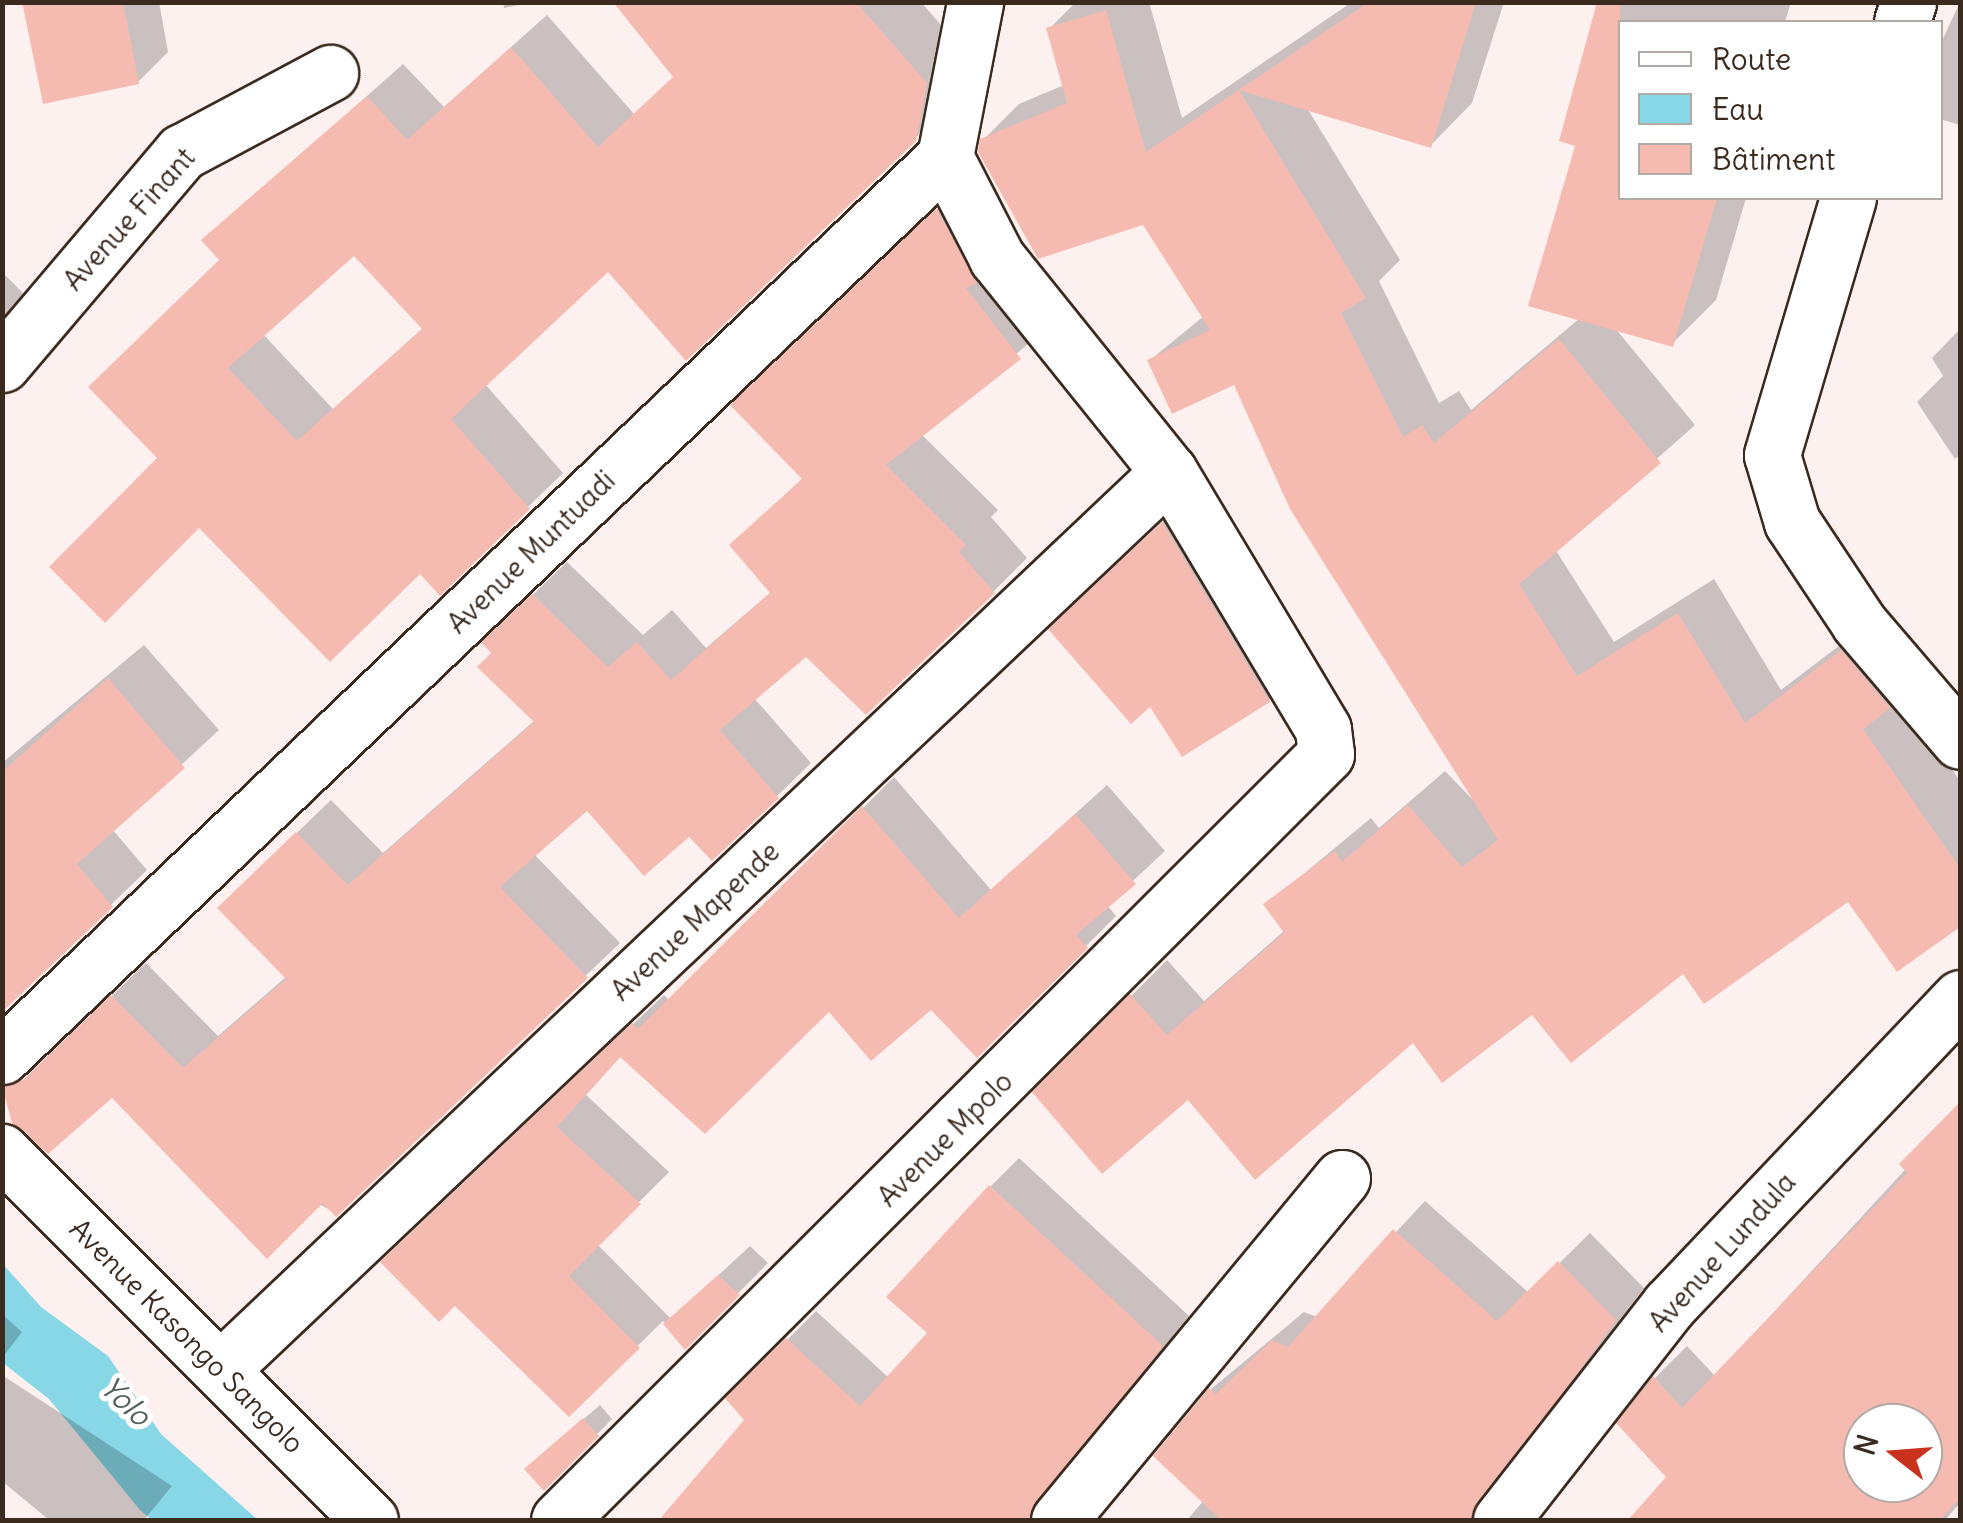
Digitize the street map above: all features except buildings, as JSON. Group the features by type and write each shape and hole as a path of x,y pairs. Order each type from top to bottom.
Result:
{"street":[{"path":"975,2 945,157 997,258 1169,472"},
{"name":"Avenue Finant","path":"2,364 182,152 330,73"},
{"name":"Avenue Muntuadi","path":"2,1056 945,157"},
{"path":"1847,200 1772,454 1792,522 1858,623 1960,740"},
{"name":"Avenue Mpolo","path":"560,1520 1326,754 1324,729 1169,472"},
{"name":"Avenue Mapende","path":"220,1369 1169,472"},
{"name":"Avenue Lundula","path":"1500,1520 1669,1305 1960,998"},
{"name":"Avenue Kasongo Sangolo","path":"2,1152 370,1520"},
{"path":"1059,1520 1342,1178"}],"water":[{"name":"Yolo","path":"3,1264 41,1307 108,1356 161,1434 258,1520 152,1520 140,1510 49,1399 3,1363"}]}
